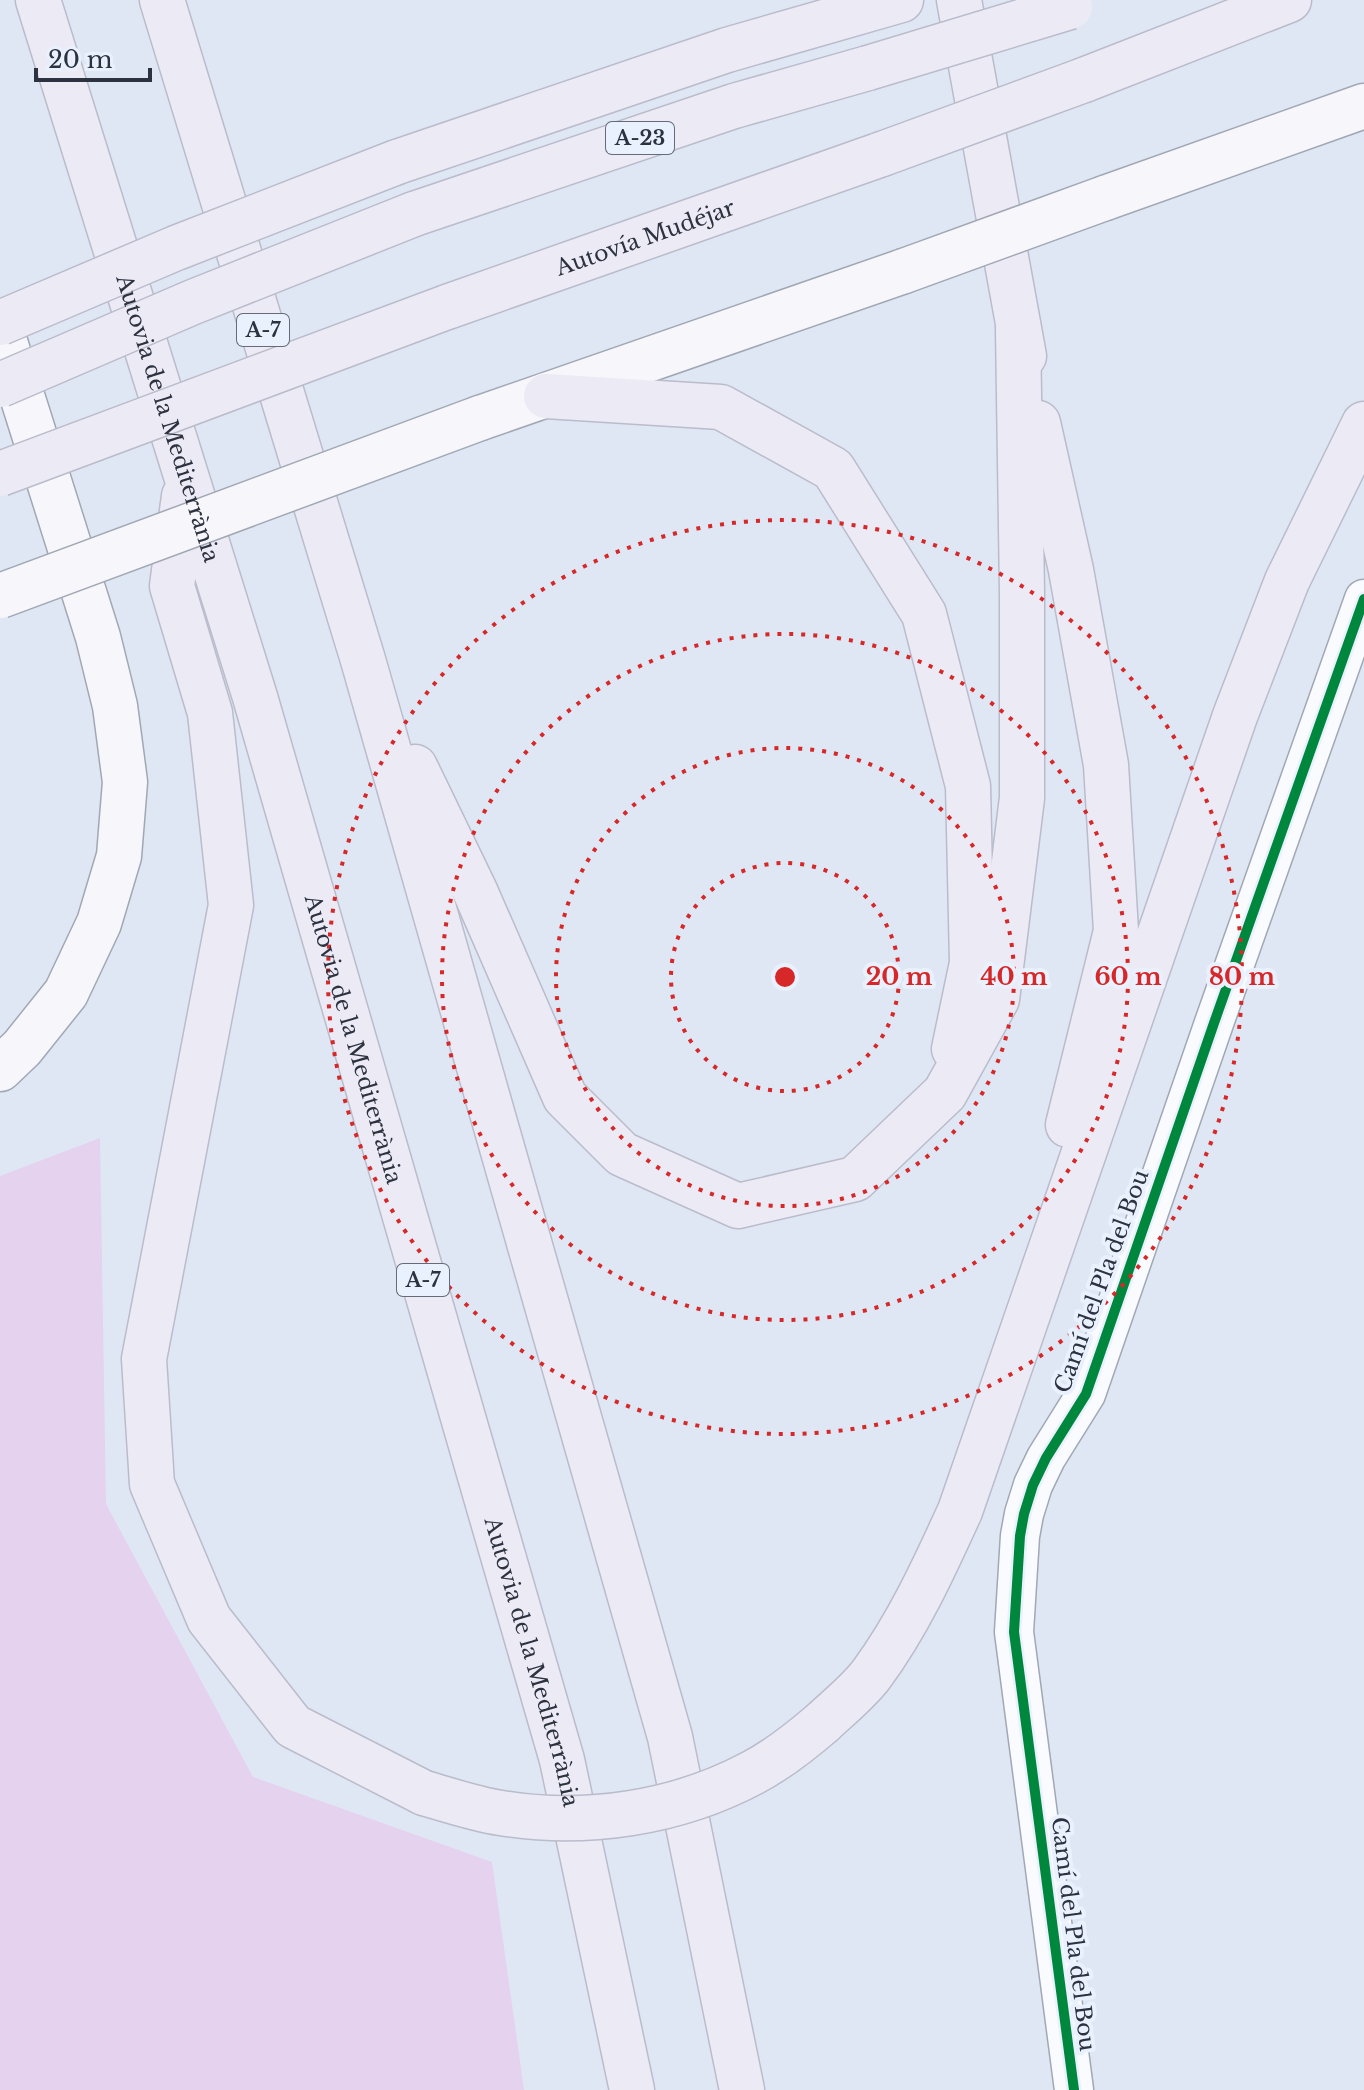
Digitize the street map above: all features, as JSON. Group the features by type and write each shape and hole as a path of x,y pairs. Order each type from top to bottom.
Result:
{"highway":[{"name":"Autovia de la Mediterrània","path":"38,0 255,697 562,1760 632,2090"},
{"name":"A-7","path":"162,0 363,660 670,1737 742,2090"},
{"path":"0,325 176,248 397,162 727,50 901,0"},
{"path":"959,0 1018,329 1071,570 1106,765 1116,931 1004,1387"},
{"name":"Autovía Mudéjar","path":"0,474 447,307 1084,80 1289,0"},
{"name":"A-23","path":"0,385 193,302 414,214 734,106 1079,4"},
{"path":"363,660 475,891 565,1097 622,1154 738,1206 855,1179 945,1093 997,999 1022,798 1018,329"},
{"path":"546,396 721,407 833,469 924,614 968,786 972,963 945,1093"},
{"path":"187,478 172,586 210,713 231,905 144,1359 152,1484 209,1619 293,1726 424,1793 500,1813 552,1818 601,1817 651,1810 714,1791 753,1773 793,1747 869,1677 930,1577 960,1511 1004,1387 1235,716 1287,581 1364,424"}],"main road":[{"path":"0,596 480,418 904,271 1364,106"},
{"path":"0,325 98,637 115,706 125,782 119,856 99,923 66,993 22,1048 0,1069"}],"street":[{"name":"Camí del Pla del Bou","path":"1074,2090 1014,1632 1024,1514 1046,1458 1086,1394 1364,599"}],"shaded area":[{"path":"100,1138 106,1504 253,1777 492,1862 524,2090 0,2090 0,1176"}],"cycle path":[{"path":"1074,2090 1014,1632 1024,1514 1046,1458 1086,1394 1364,599"}]}
